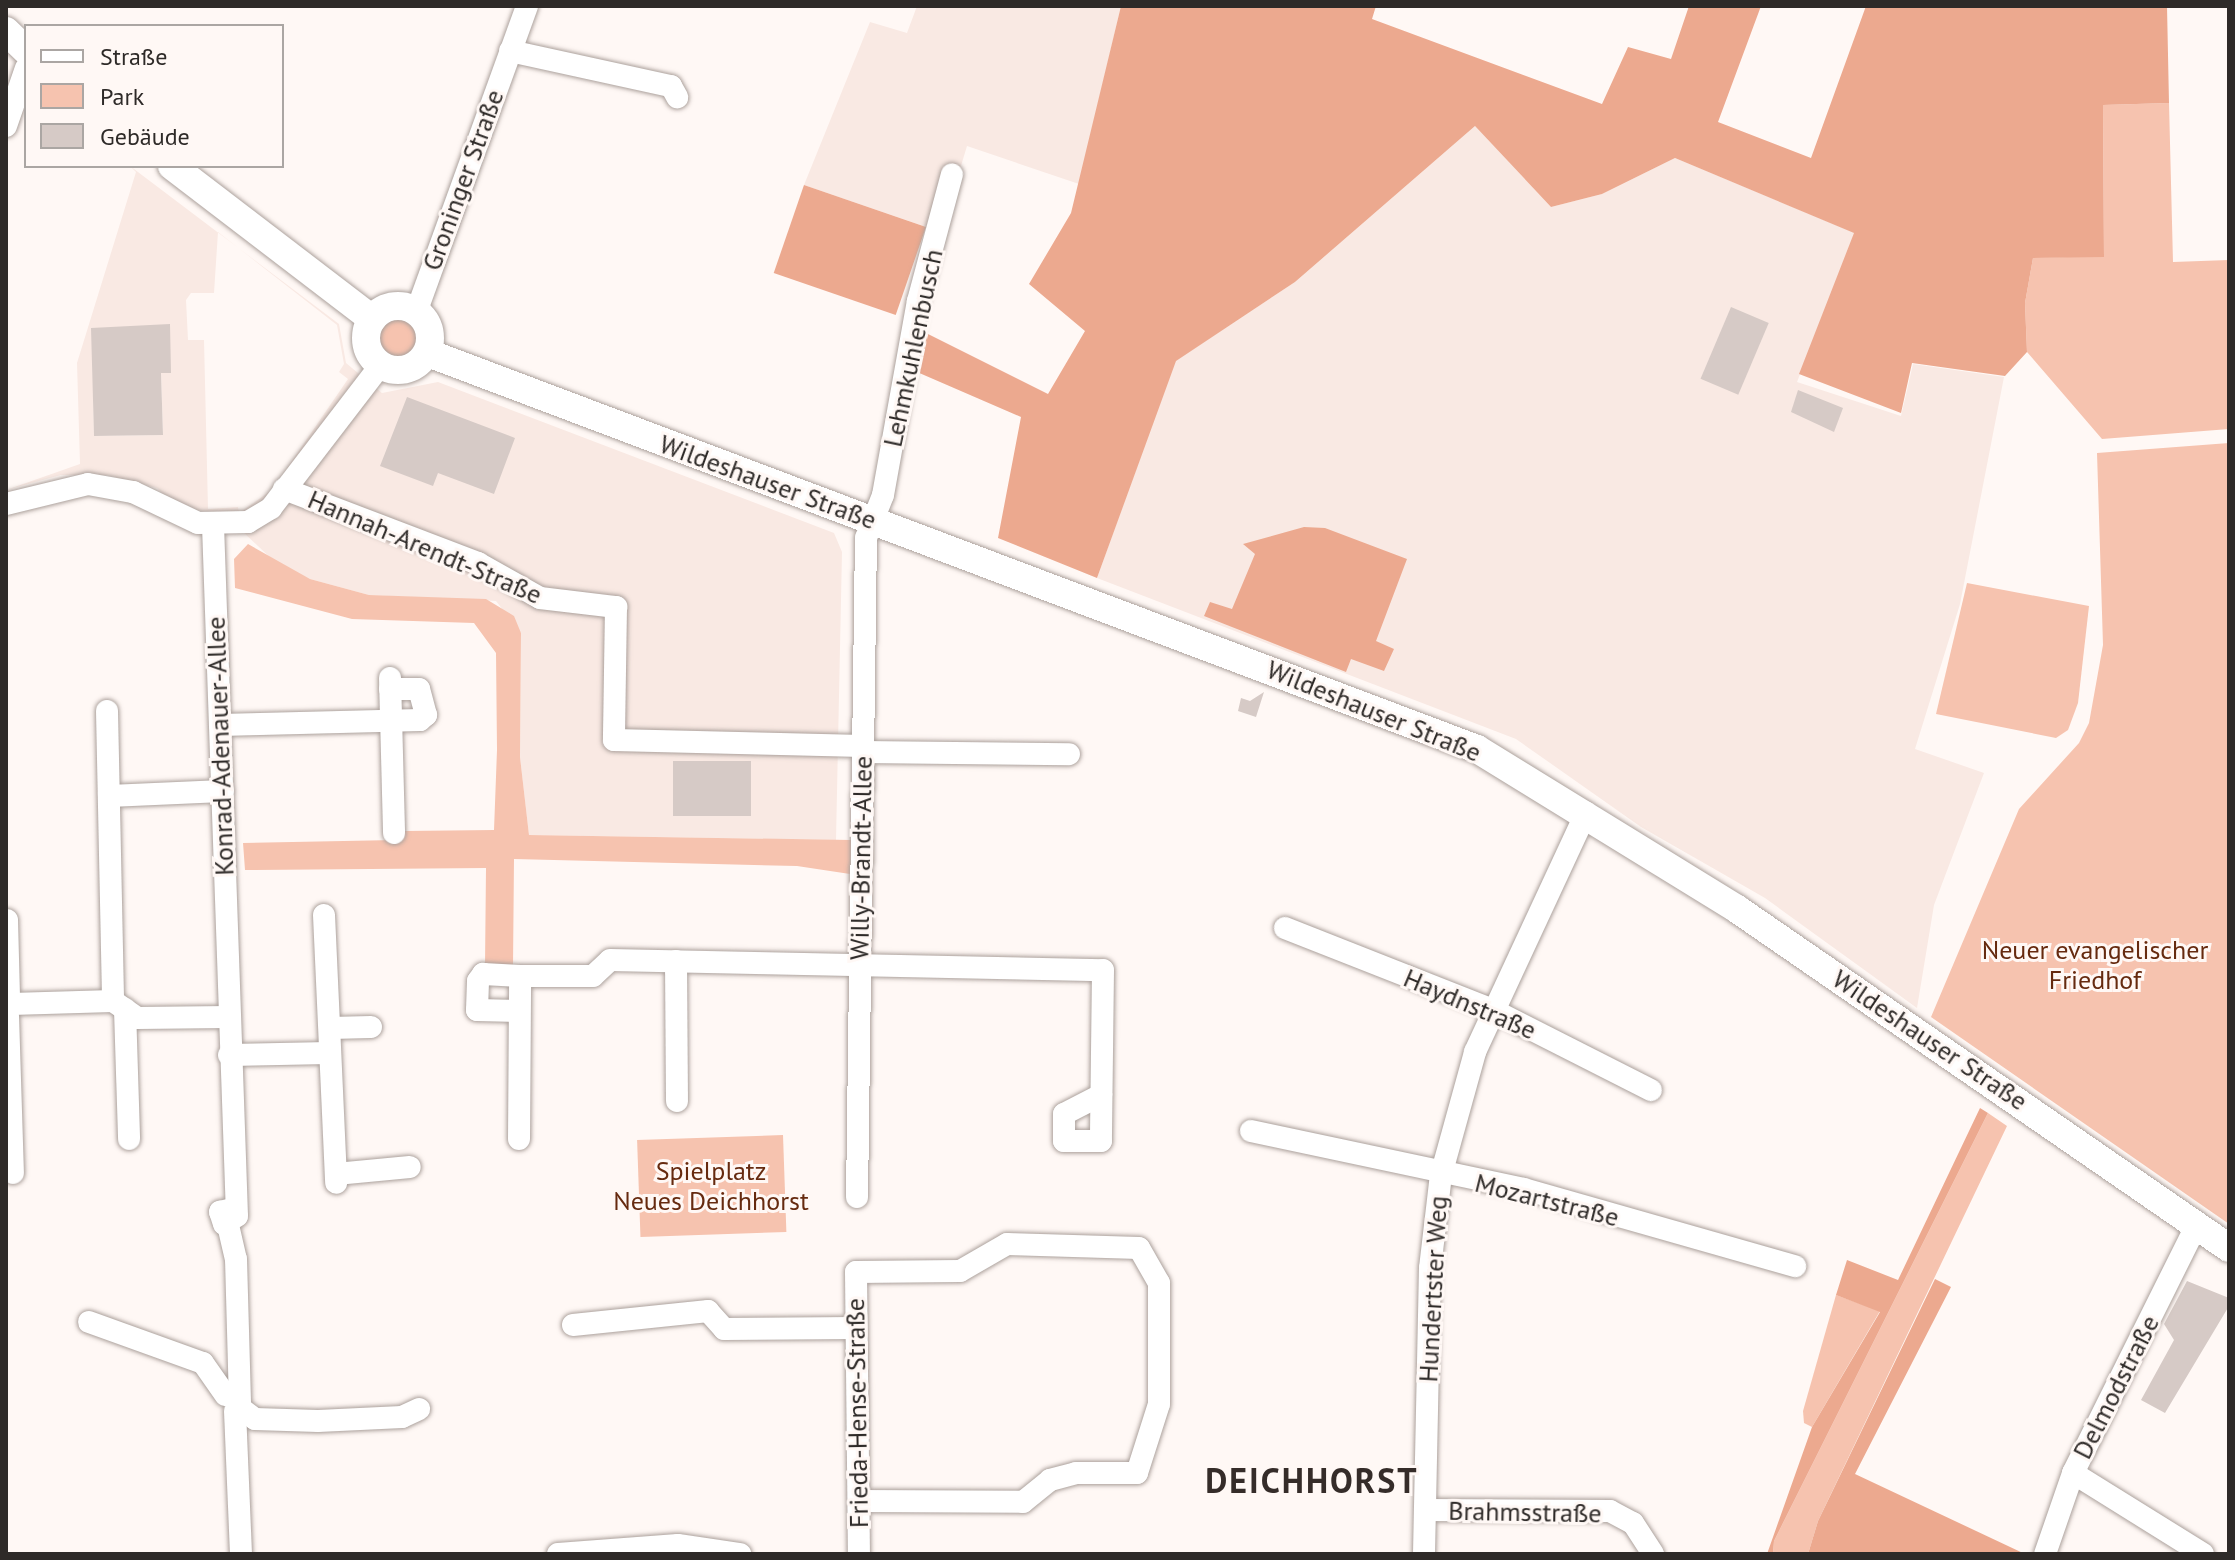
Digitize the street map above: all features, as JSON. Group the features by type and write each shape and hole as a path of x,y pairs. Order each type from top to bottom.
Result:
{"main road":[{"path":"6,31 24,48"},
{"path":"175,168 372,319"},
{"path":"392,306 417,310 431,337 428,353 408,369 380,366 368,348 372,319 392,306"},
{"name":"Wildeshauser Straße","path":"428,353 1477,749 1586,813 2229,1248"}],"street":[{"name":"Groninger Straße","path":"417,310 527,6"},
{"path":"510,51 671,86 677,97"},
{"path":"6,126 24,74"},
{"name":"Lehmkuhlenbusch","path":"872,520 883,495 918,301 952,174"},
{"path":"6,504 88,484 133,492 173,517 213,525 248,522 271,508 380,366"},
{"name":"Hannah-Arendt-Straße","path":"284,489 478,563 540,598 616,607 614,740 863,749"},
{"name":"Willy-Brandt-Allee","path":"857,1197 866,538 872,520"},
{"name":"Konrad-Adenauer-Allee","path":"213,525 223,791 230,1217 236,1259 235,1404 241,1554"},
{"path":"220,725 391,721 426,715 419,689 390,683 391,721 394,833"},
{"path":"107,711 119,1005 129,1139"},
{"path":"863,749 1069,754"},
{"path":"109,796 223,791"},
{"name":"Hundertster Weg","path":"1424,1554 1430,1268 1441,1175 1475,1052 1586,813"},
{"path":"324,915 336,1178 410,1167"},
{"path":"7,920 13,1173"},
{"name":"Haydnstraße","path":"1285,928 1493,1010 1651,1090"},
{"path":"519,1011 477,1010 478,981 483,974 593,976 610,960 1103,970 1101,1095"},
{"path":"676,961 677,1101"},
{"path":"519,1139 520,976"},
{"path":"8,1004 119,1005 137,1018 228,1017"},
{"path":"330,1028 371,1027"},
{"path":"229,1055 330,1053"},
{"name":"Mozartstraße","path":"1251,1131 1441,1175 1524,1189 1795,1266"},
{"name":"Delmodstraße","path":"2045,1554 2073,1473 2197,1224"},
{"name":"Frieda-Hense-Straße","path":"859,1501 1023,1502 1050,1480 1076,1473 1137,1473 1159,1404 1159,1283 1139,1248 1007,1244 960,1271 856,1272 859,1554"},
{"path":"573,1325 708,1311 724,1329 855,1328"},
{"path":"89,1322 203,1363 235,1404 255,1419 318,1421 402,1417 419,1409"},
{"path":"2073,1473 2203,1554"},
{"name":"Brahmsstraße","path":"1425,1510 1610,1511 1633,1523 1653,1554"},
{"path":"558,1554 678,1545 740,1554"}],"shaded area":[{"path":"917,6 1121,6 1079,184 967,146 941,232 804,185 870,22 907,33"},
{"path":"1121,6 1376,6 1372,19 1602,104 1628,47 1671,59 1689,6 1761,6 1718,122 1811,158 1866,6 2167,6 2169,103 2103,105 2104,257 2033,258 2025,303 2027,352 2005,376 1912,363 1901,413 1799,374 1854,233 1675,158 1602,194 1551,207 1475,126 1295,282 1176,361 1097,578 998,538 1021,417 917,372 926,333 1048,394 1085,331 1029,284 1071,213"},
{"path":"1475,126 1551,207 1602,194 1675,158 1855,233 1797,382 1901,416 1913,364 2004,377 1960,604 1915,749 1984,773 1934,905 1917,1008 1765,898 1641,827 1516,739 1097,578 1175,361 1295,282"},
{"path":"133,168 218,233 214,293 191,293 186,300 188,340 204,340 208,509 238,507 239,513 272,490 348,379 339,372 344,364 337,325 239,248 339,324 346,363 382,393 438,382 834,533 842,552 836,840 529,835 520,757 521,633 496,601 369,595 310,579 278,565 224,514 176,507 157,488 107,475 61,475 6,490 80,464 77,363 136,172","holes":["92,328 161,373 163,435 94,436"]},
{"path":"804,185 926,227 896,315 774,273"},
{"path":"1304,527 1325,528 1407,559 1376,641 1394,649 1384,671 1351,659 1346,672 1204,616 1210,602 1232,609 1255,554 1243,544"},
{"path":"1980,1108 1988,1113 1774,1541 1773,1554 1767,1554 1812,1427 1880,1312 1836,1295 1847,1260 1898,1280"},
{"path":"1935,1279 1951,1287 1855,1474 2025,1554 1808,1554 1818,1521"}],"green space":[{"path":"2169,103 2173,262 2229,260 2229,429 2102,439 2027,352 2025,303 2033,258 2104,256 2103,105"},
{"path":"399,319 413,324 418,338 413,352 399,357 385,352 380,338 385,324"},
{"name":"Neuer evangelischer Friedhof","path":"2229,443 2229,1224 1931,1017 2019,809 2079,743 2089,723 2103,645 2097,453"},
{"path":"248,544 310,579 369,595 486,599 514,616 521,633 520,757 529,835 851,840 850,874 797,866 514,859 513,966 485,965 486,868 245,870 243,843 395,840 405,831 494,830 497,750 496,653 474,623 352,619 235,588 234,559"},
{"path":"1967,583 2089,606 2078,703 2068,730 2056,738 1936,714"},
{"path":"1988,1113 2007,1126 1818,1521 1808,1554 1773,1554 1774,1541"},
{"name":"Spielplatz Neues Deichhorst","path":"783,1135 786,1232 640,1237 637,1140"},
{"path":"1836,1295 1880,1311 1812,1427 1804,1423 1803,1411"}],"building":[{"path":"1731,307 1769,323 1738,395 1701,379"},
{"path":"170,324 171,373 161,373 163,435 94,436 91,328"},
{"path":"1798,390 1843,408 1834,432 1791,412"},
{"path":"407,397 515,438 494,494 438,473 433,486 380,466"},
{"path":"1264,692 1256,717 1238,711 1241,698 1250,701"},
{"path":"673,761 751,761 751,816 673,816"},
{"path":"2187,1281 2229,1298 2229,1306 2165,1413 2141,1400 2174,1340 2164,1324"}],"district":[{"name":"DEICHHORST","path":"1312,1481"}]}
